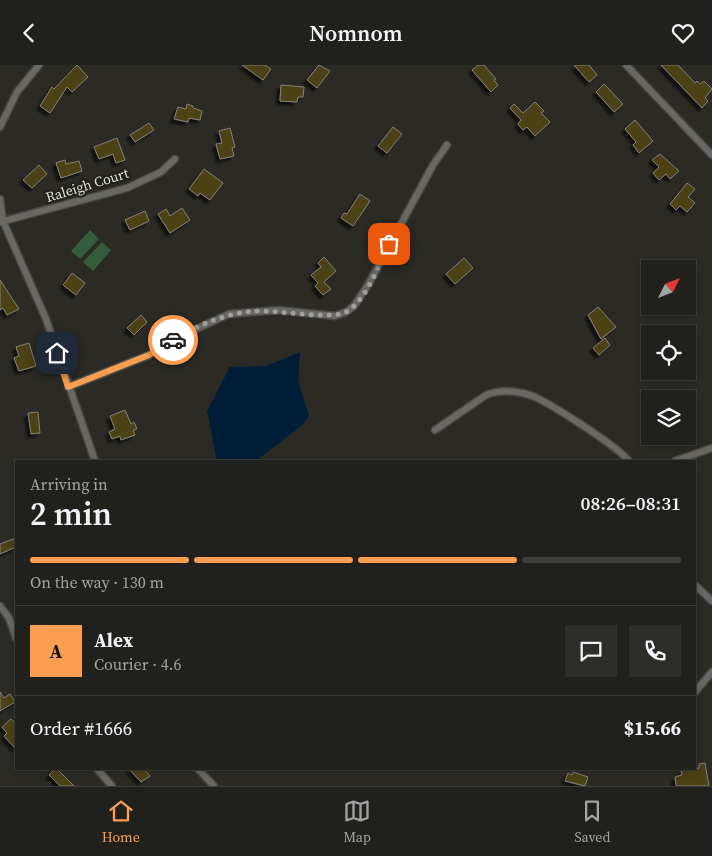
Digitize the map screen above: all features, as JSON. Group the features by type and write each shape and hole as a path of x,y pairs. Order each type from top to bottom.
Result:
{"street":[{"path":"0,127 17,92 39,65"},
{"path":"626,65 712,155"},
{"path":"68,387 149,355 180,336 229,314 279,310 335,316 346,312 363,293 433,165 447,145"},
{"name":"Raleigh Court","path":"1,222 127,188 161,172 174,159"},
{"path":"0,199 1,222 46,319 95,460"},
{"path":"435,430 486,395 495,392 519,393 535,397 555,409 602,440 628,460"},
{"path":"678,460 712,449"},
{"path":"696,586 712,601"},
{"path":"0,606 9,618 15,635"},
{"path":"696,691 712,671"},
{"path":"98,770 112,786"},
{"path":"199,770 210,785"}],"green space":[{"path":"90,230 99,239 80,259 71,251"},
{"path":"102,242 111,250 93,271 83,262"}],"water":[{"path":"300,352 298,380 309,416 302,425 257,460 217,460 207,411 230,367 266,366"}],"building":[{"path":"77,65 88,77 72,92 67,87 50,113 40,106 52,87 54,89"},
{"path":"242,65 265,65 271,69 263,80"},
{"path":"319,65 330,71 317,88 307,80"},
{"path":"478,65 484,65 496,79 494,80 498,85 491,92 472,70"},
{"path":"574,65 589,65 597,75 589,82"},
{"path":"661,65 678,65 695,83 697,81 700,84 704,81 712,89 705,98 708,101 702,108"},
{"path":"604,84 623,104 614,112 596,92"},
{"path":"281,85 304,87 303,97 298,97 297,102 280,101"},
{"path":"535,102 544,111 541,113 550,122 535,136 527,127 523,130 518,124 521,120 510,108 514,104 523,113"},
{"path":"187,104 202,111 200,120 189,118 188,122 174,119 178,107 186,109"},
{"path":"635,120 653,141 639,153 633,145 636,142 625,129"},
{"path":"149,123 154,130 135,142 130,135"},
{"path":"393,127 402,134 387,153 378,146"},
{"path":"230,128 235,147 232,148 234,156 220,159 216,144 222,143 219,131"},
{"path":"117,138 125,160 116,163 113,154 99,159 94,147"},
{"path":"660,154 679,171 670,179 666,174 659,180 653,173 659,167 652,160"},
{"path":"65,160 66,164 79,161 82,171 61,178 56,163"},
{"path":"39,165 47,174 32,188 23,180"},
{"path":"204,169 223,183 210,200 200,193 198,196 189,189"},
{"path":"687,183 695,189 688,197 695,203 687,212 680,206 676,210 670,204"},
{"path":"360,194 370,201 353,226 341,218 344,213 347,214"},
{"path":"182,208 190,220 170,233 158,214 166,209 170,216"},
{"path":"145,211 149,221 130,230 125,220"},
{"path":"324,257 336,271 324,282 331,289 323,295 315,286 318,283 311,275 321,267 318,263"},
{"path":"464,258 473,268 455,284 446,274"},
{"path":"72,273 85,283 76,295 63,285"},
{"path":"0,280 19,309 7,315 3,308 0,310"},
{"path":"598,307 616,327 601,339 588,315"},
{"path":"141,315 147,322 134,335 127,328"},
{"path":"605,338 610,345 599,355 593,348"},
{"path":"29,343 36,366 19,371 14,358 19,356 16,347"},
{"path":"125,410 131,424 134,422 137,429 133,430 135,435 121,440 120,436 112,439 109,432 115,429 110,416"},
{"path":"38,412 40,433 31,434 28,413"},
{"path":"15,538 15,547 0,554 0,544"},
{"path":"0,692 4,698 10,694 15,702 0,711"},
{"path":"11,719 15,723 15,748 4,736 7,733 2,727"},
{"path":"705,763 709,786 676,786 675,777 682,775 681,771 696,770 699,768 699,764"},
{"path":"54,770 58,770 74,786 60,786 49,775"},
{"path":"130,770 145,770 150,776 141,782"},
{"path":"573,772 588,777 585,786 565,781 568,773 572,775"}],"way so far":[{"path":"173,340 229,314 279,310 340,315 354,306 363,293 389,244"}],"route":[{"path":"57,353 68,387 149,355 173,340"}]}
